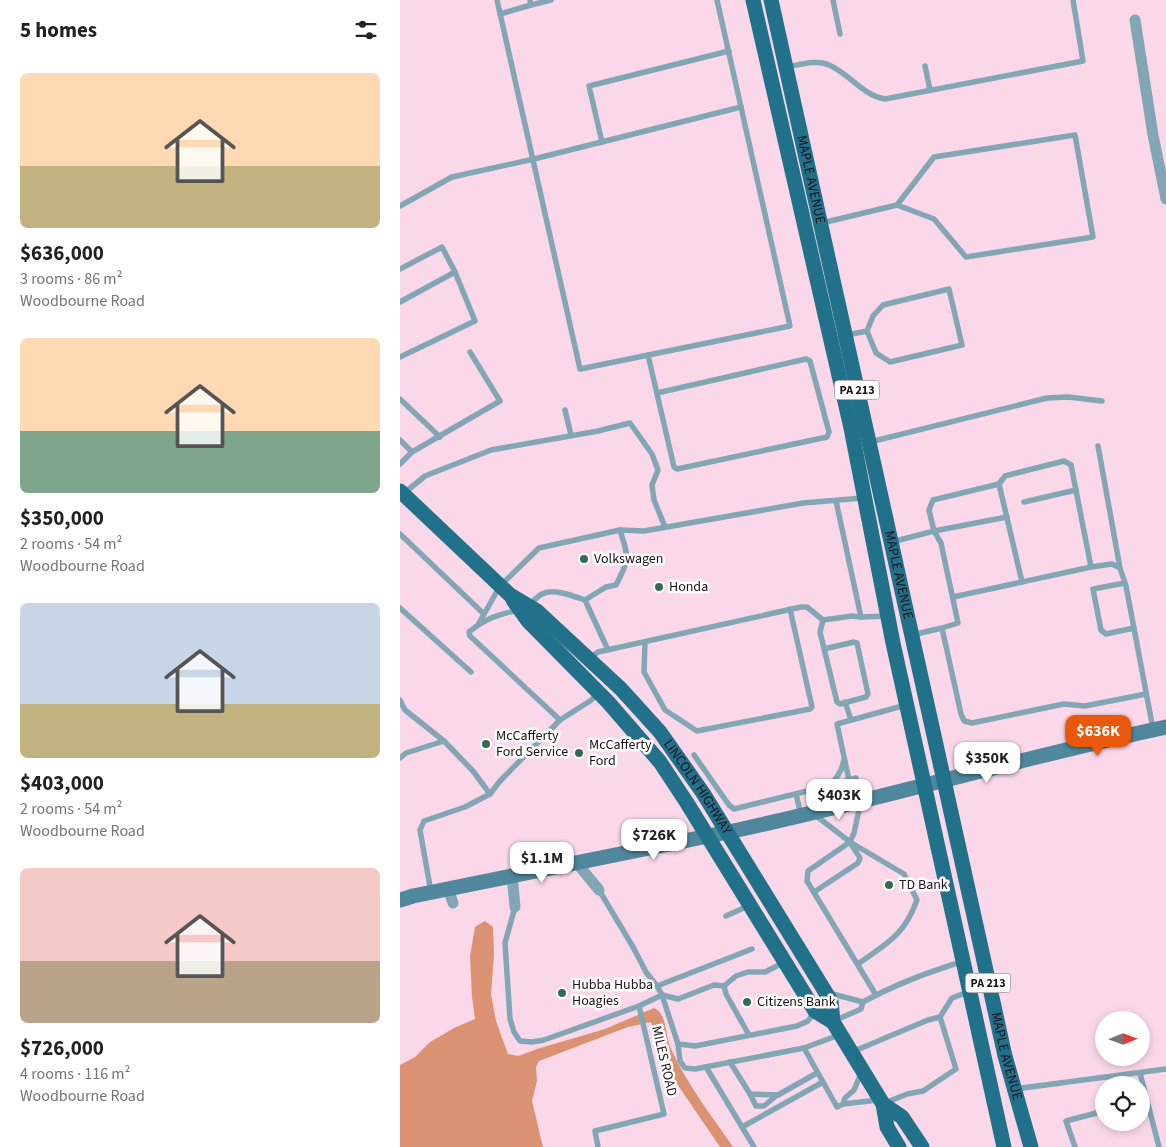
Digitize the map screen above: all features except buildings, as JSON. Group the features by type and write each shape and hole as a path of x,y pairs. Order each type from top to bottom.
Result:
{"main road":[{"name":"MAPLE AVENUE","path":"753,0 836,360 906,706 1004,1147"},
{"name":"MAPLE AVENUE","path":"771,0 1013,1090 1031,1147"},
{"name":"LINCOLN HIGHWAY","path":"401,492 524,608 528,621 599,692 660,762 785,962 812,1016 837,1028"},
{"name":"LINCOLN HIGHWAY","path":"524,608 537,611 621,689 655,726 685,765 710,792 727,832 831,1001 837,1028 882,1102 887,1127 900,1147"},
{"path":"404,898 432,892 450,896 512,875 727,832 924,786 1102,740 1159,729"},
{"path":"985,1060 998,1079 1013,1090"},
{"name":"LINCOLN HIGHWAY","path":"882,1102 902,1117 922,1147"}],"street":[{"path":"1135,20 1153,135 1164,177 1166,199"},
{"path":"576,862 599,890"},
{"path":"512,875 515,907"}],"lane":[{"path":"497,0 580,369 790,326 717,0"},
{"path":"500,14 530,2 551,0"},
{"path":"833,0 840,34"},
{"path":"786,67 815,62 829,64 875,97 885,99 1084,61 1073,0"},
{"path":"602,142 589,86 729,51"},
{"path":"925,66 930,90"},
{"path":"400,206 452,177 534,159 741,107"},
{"path":"820,223 897,205 934,218 966,257 1093,237 1075,135 934,157 897,205"},
{"path":"400,269 442,247 455,272 475,321 400,357"},
{"path":"400,302 455,272"},
{"path":"949,289 962,345 890,362 876,353 867,331 873,316 883,305 949,289"},
{"path":"844,335 867,331"},
{"path":"400,464 412,452 500,401 470,352"},
{"path":"648,355 674,467 677,469 827,436 829,432 810,361 806,359 657,393"},
{"path":"868,442 1047,398 1068,397 1102,401"},
{"path":"400,398 440,437"},
{"path":"565,410 572,436"},
{"path":"401,492 424,476 491,450 572,436 630,422 652,454 658,470 652,485 654,500 665,527"},
{"path":"400,440 412,452"},
{"path":"1098,446 1120,568 1125,583 1146,694 1159,729"},
{"path":"911,635 958,623 941,544 934,531 929,510 933,500 999,484 1005,476 1064,461 1071,465 1092,567"},
{"path":"999,484 1022,582"},
{"path":"1024,502 1076,490"},
{"path":"479,623 484,614 539,548 620,530 644,530 803,503 864,497"},
{"path":"836,501 861,617"},
{"path":"890,542 934,531 1007,517"},
{"path":"585,600 606,587 616,585 627,563 627,554 620,530"},
{"path":"400,534 484,614"},
{"path":"952,597 1092,567 1112,564 1120,568"},
{"path":"1125,583 1093,589 1102,630 1106,634 1134,628"},
{"path":"560,720 470,636 469,632 479,623 496,615 524,608 542,594 551,592 568,594 585,600 608,650"},
{"path":"589,659 598,652 790,609 807,607 823,620 852,616 887,616"},
{"path":"400,608 471,672"},
{"path":"645,642 644,672 665,710 696,731 810,710 812,708 790,609"},
{"path":"823,620 820,632 836,702 840,704 866,698 868,694 857,643 854,642 824,649"},
{"path":"942,628 964,721 972,723 1064,704 1085,706 1146,694"},
{"path":"432,892 420,830 424,821 465,807 490,794 500,781 560,720 590,701 599,692"},
{"path":"400,700 405,710 444,741 473,771 490,794"},
{"path":"845,702 850,720"},
{"path":"848,780 837,724 906,706"},
{"path":"400,758 406,753 444,741"},
{"path":"694,755 710,792 734,809 856,778 861,801 854,833 850,842 808,870 807,881 876,995"},
{"path":"832,785 841,770 844,760"},
{"path":"796,794 806,813 904,874 917,900 911,916 899,934 858,964"},
{"path":"814,892 858,863 860,858 850,842"},
{"path":"599,890 646,972 662,995 678,1044 680,1061 685,1068 695,1069 804,1048 837,1028 861,1009 863,1002"},
{"path":"726,916 750,905"},
{"path":"515,907 505,943 510,1019 514,1032 520,1041 544,1040 639,1006 662,995 678,1000 714,985 724,986"},
{"path":"657,986 752,949"},
{"path":"826,992 863,1002 920,974 963,961"},
{"path":"724,986 736,976 748,972 765,972 785,962"},
{"path":"724,986 726,994 749,1035"},
{"path":"852,1052 928,1020 940,1017 952,998 970,992"},
{"name":"MILES ROAD","path":"598,1147 596,1131 664,1114 639,1006"},
{"path":"678,1044 695,1046 797,1026 812,1016"},
{"path":"804,1048 837,1107 843,1104 882,1102 924,1091 956,1069 940,1017"},
{"path":"730,1062 756,1106 764,1106 778,1095 818,1073"},
{"path":"706,1067 754,1147"},
{"path":"843,1104 845,1098 854,1090 862,1069"},
{"path":"1013,1090 1166,1069"},
{"path":"742,1127 823,1082"},
{"path":"750,1094 778,1095"},
{"path":"1075,1147 1066,1122 1095,1114"},
{"path":"1150,1119 1159,1147"}],"shaded area":[{"path":"485,921 493,927 494,955 491,994 496,1021 508,1054 518,1056 605,1029 654,1008 662,1015 669,1044 684,1075 733,1147 720,1147 671,1075 651,1022 628,1027 539,1061 536,1067 537,1081 532,1101 543,1147 400,1147 400,1065 415,1057 430,1042 454,1028 475,1019 470,956 475,927"}],"place":[{"name":"Volkswagen","path":"584,559"},
{"name":"Honda","path":"659,587"},
{"name":"McCafferty Ford Service","path":"486,744"},
{"name":"McCafferty Ford","path":"579,753"},
{"name":"TD Bank","path":"889,885"},
{"name":"Hubba Hubba Hoagies","path":"562,993"},
{"name":"Citizens Bank","path":"747,1002"}]}
